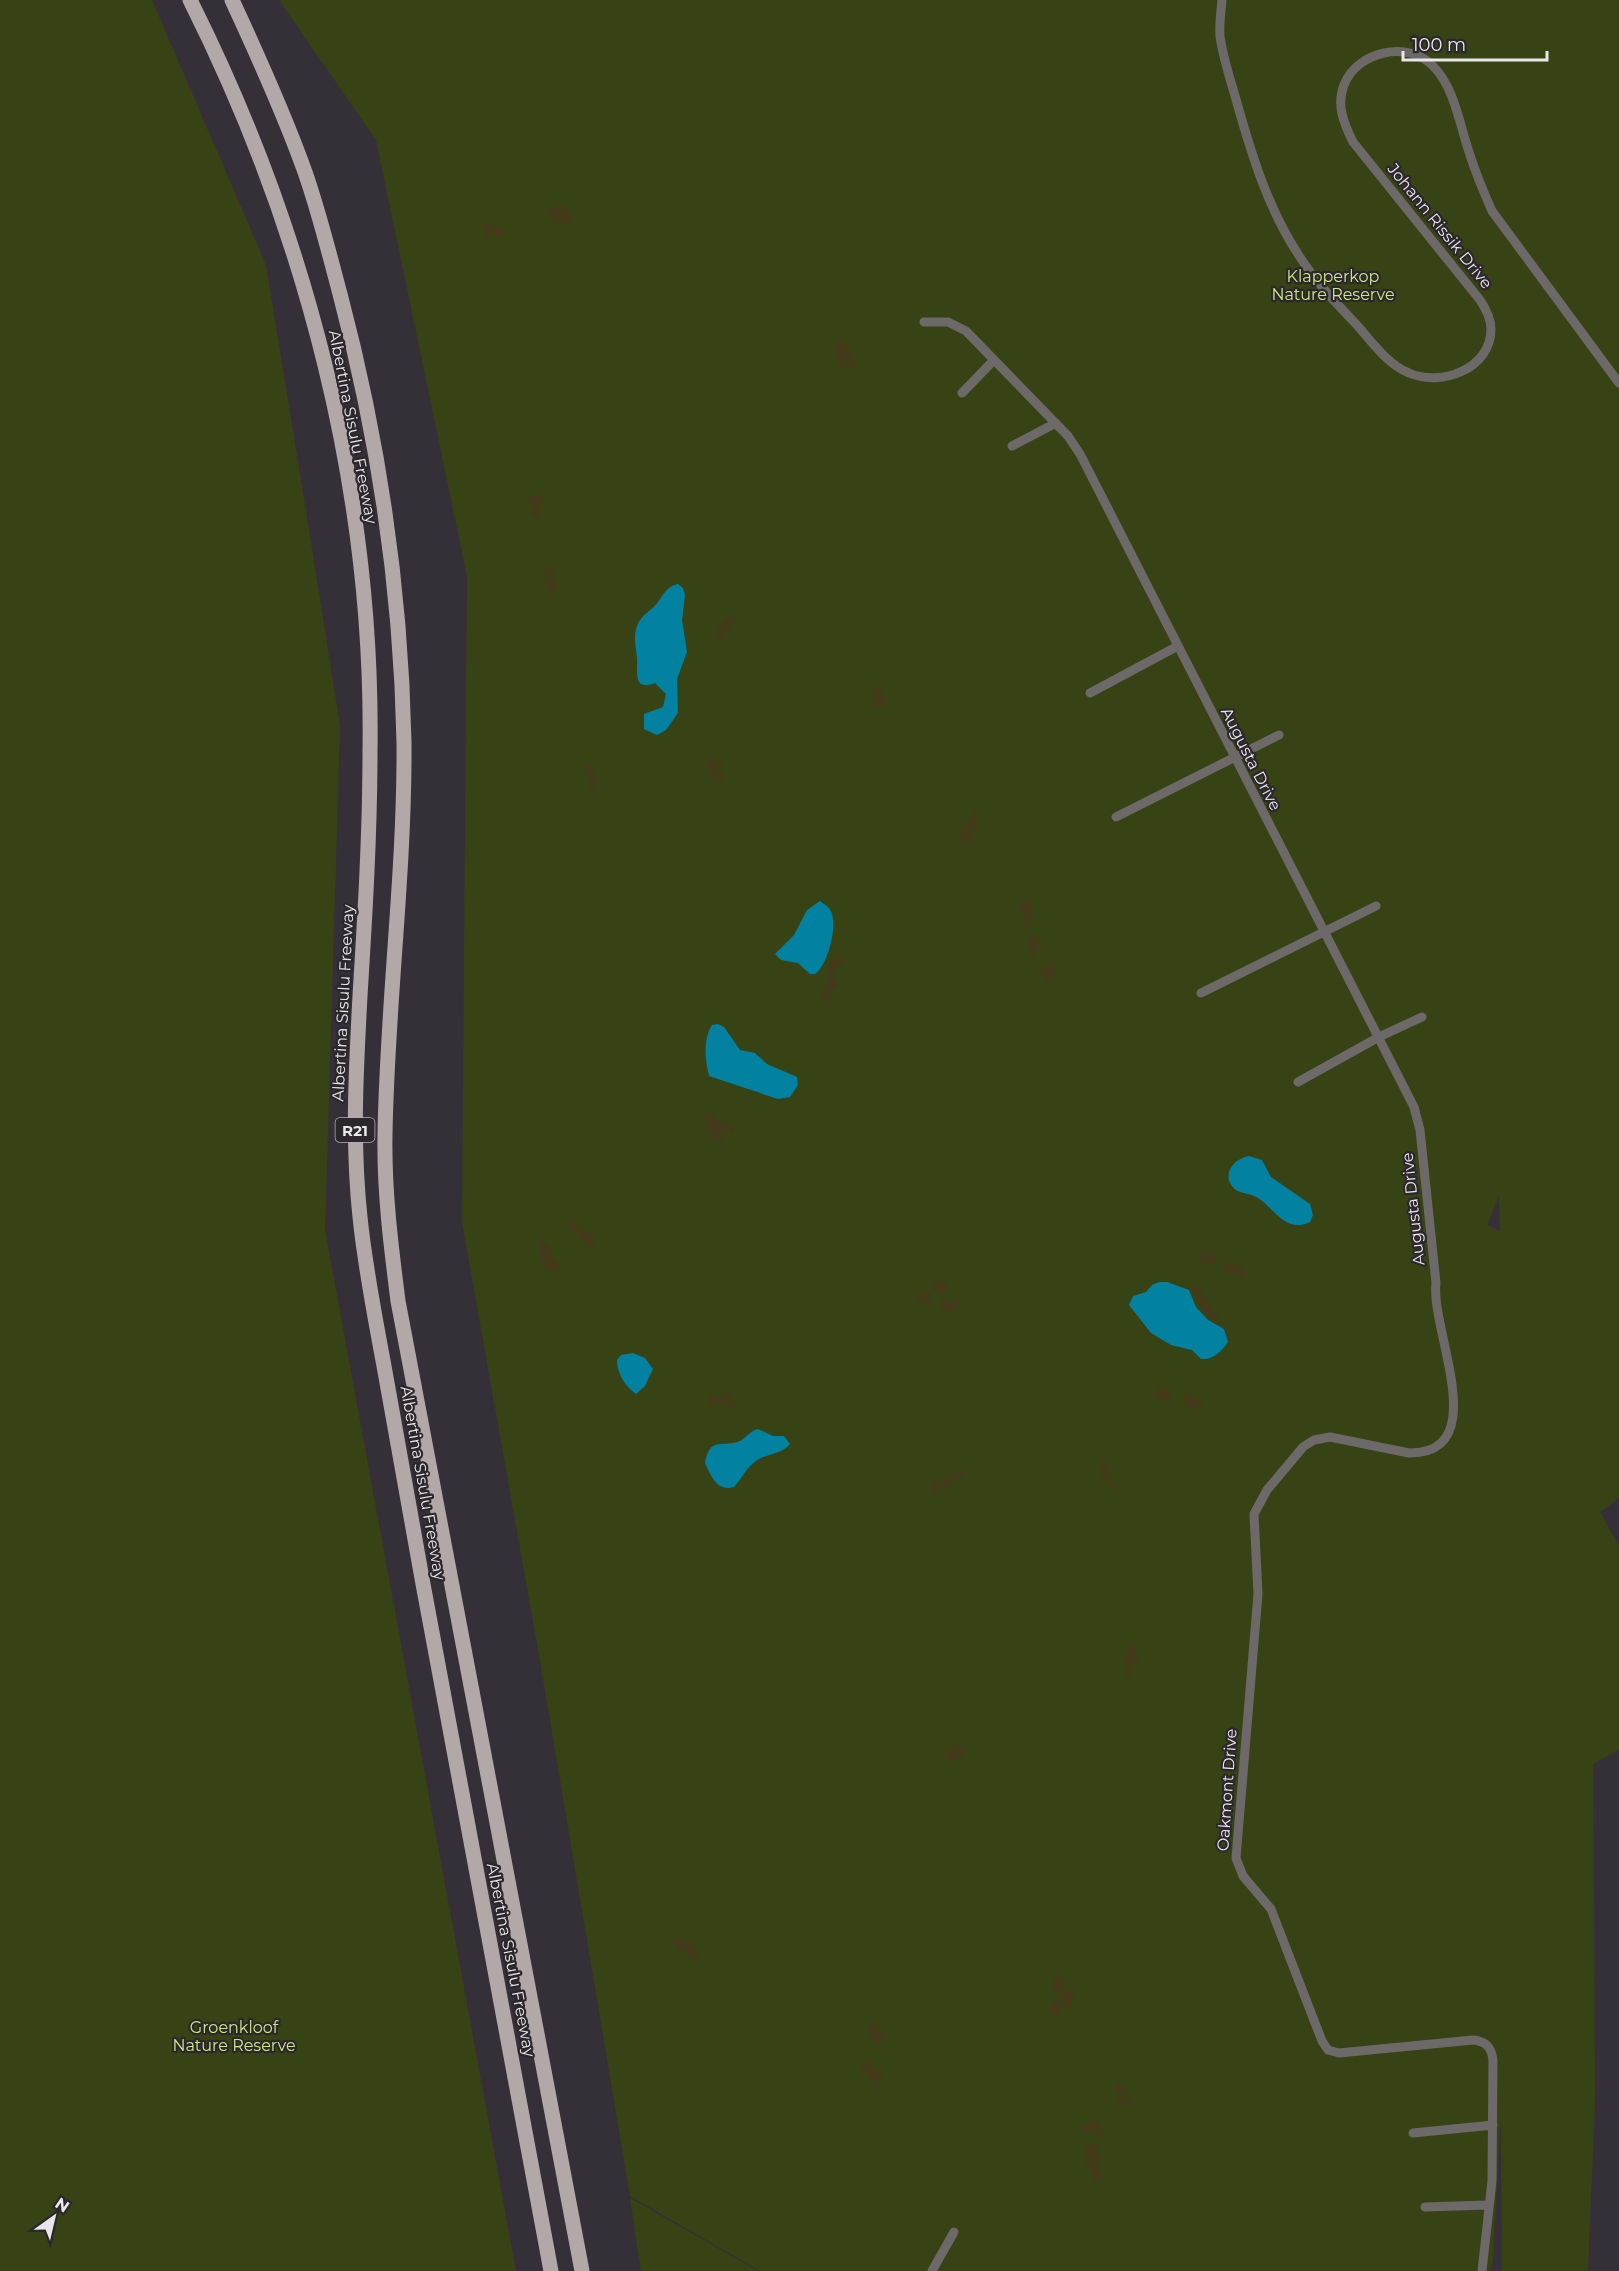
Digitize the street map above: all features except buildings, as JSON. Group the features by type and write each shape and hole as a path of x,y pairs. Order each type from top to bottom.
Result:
{"highway":[{"name":"Albertina Sisulu Freeway","path":"190,0 252,137 288,239 317,335 347,470 365,612 371,744 369,840 356,1073 355,1144 360,1219 424,1592 550,2271"},
{"name":"Albertina Sisulu Freeway","path":"232,0 284,117 306,174 324,234 366,394 389,528 397,598 404,744 385,1136 387,1218 398,1301 582,2271"}],"street":[{"name":"Johann Rissik Drive","path":"1222,0 1220,36 1231,82 1253,158 1278,221 1316,280 1392,363 1422,378 1433,379 1454,375 1481,356 1490,340 1491,328 1489,315 1480,300 1353,142 1343,121 1341,103 1344,84 1357,67 1391,51 1415,54 1438,72 1447,87 1473,165 1492,211 1619,383"},
{"name":"Augusta Drive","path":"924,322 948,322 961,327 1056,423 1080,454 1176,647 1379,1037 1418,1117 1436,1283"},
{"path":"962,393 994,360"},
{"path":"1012,446 1056,423"},
{"path":"1090,693 1176,647"},
{"path":"1116,817 1279,735"},
{"path":"1201,993 1323,930 1376,906"},
{"path":"1298,1082 1379,1037 1422,1017"},
{"name":"Oakmont Drive","path":"1436,1283 1435,1304 1455,1405 1453,1423 1444,1440 1428,1451 1416,1453 1334,1437 1314,1440 1303,1447 1275,1479 1260,1499 1254,1514 1258,1594 1236,1858 1243,1876 1271,1909 1325,2047 1339,2054 1473,2040 1481,2042 1490,2049 1493,2056 1493,2125 1486,2253 1482,2271"},
{"path":"1413,2133 1493,2125"},
{"path":"1425,2207 1488,2205"},
{"path":"932,2271 954,2232"}],"green space":[{"name":"Groenkloof Nature Reserve","path":"0,0 152,0 266,265 340,726 325,1230 516,2271 0,2271"},
{"name":"Klapperkop Nature Reserve","path":"279,0 1619,0 1619,1498 1600,1512 1619,1546 1619,1750 1593,1764 1595,2101 1588,2271 1502,2271 1501,2115 1493,2259 1490,2271 760,2271 630,2196 539,1655 462,1222 467,576 376,140","holes":["1499,1196 1500,1230 1487,1225"]},
{"path":"630,2198 758,2271 641,2271"}],"sand":[{"path":"561,204 565,206 566,212 573,213 571,222 561,224 552,220 553,215 548,212 549,208 554,205 558,209"},
{"path":"485,224 501,227 506,234 497,239 493,234 487,237 482,228"},
{"path":"836,339 840,342 844,339 847,348 854,351 851,357 856,364 854,368 839,365 841,360 836,359 834,355 838,350 833,344"},
{"path":"540,493 544,499 540,506 541,513 537,518 531,514 532,506 528,500"},
{"path":"547,565 555,569 553,575 557,590 551,596 544,583 547,577 544,571"},
{"path":"731,615 736,617 736,621 730,624 731,630 725,632 726,639 717,642 719,626"},
{"path":"879,684 883,688 881,696 888,704 875,708 873,705 874,687"},
{"path":"711,757 716,758 717,763 723,763 720,769 723,778 720,782 715,782 713,771 708,770 708,760"},
{"path":"587,762 591,764 591,770 595,773 594,778 598,782 593,790 589,788 589,778 584,768"},
{"path":"975,809 978,812 975,821 978,828 969,832 976,840 965,845 960,841 962,836 959,830 966,827"},
{"path":"1027,900 1031,901 1033,914 1029,927 1023,923 1026,918 1019,908"},
{"path":"1030,934 1039,939 1044,946 1036,948 1035,958 1028,953"},
{"path":"841,956 845,963 838,965 834,977 838,986 830,992 831,1002 827,1004 821,994 828,981 826,975 832,957"},
{"path":"1049,961 1056,964 1053,971 1057,977 1054,980 1049,976 1047,981 1043,979 1045,973 1037,970 1040,966 1046,969"},
{"path":"710,1113 716,1120 735,1125 733,1134 726,1130 722,1141 714,1140 712,1137 715,1130 707,1132 704,1127 708,1123 704,1116"},
{"path":"574,1221 585,1231 593,1231 594,1235 591,1238 595,1242 593,1247 586,1247 578,1234 572,1232 569,1225"},
{"path":"542,1241 551,1248 551,1257 560,1265 557,1271 544,1269 545,1261 541,1259 539,1246"},
{"path":"1212,1251 1216,1260 1214,1265 1198,1261 1201,1252 1207,1255"},
{"path":"1225,1261 1231,1263 1237,1261 1238,1267 1243,1268 1246,1277 1242,1279 1235,1274 1228,1274 1223,1267"},
{"path":"933,1279 946,1283 947,1289 939,1295 931,1284"},
{"path":"1193,1283 1204,1293 1212,1311 1219,1317 1217,1321 1208,1317 1201,1308 1190,1288"},
{"path":"920,1289 931,1293 930,1306 917,1301"},
{"path":"944,1299 958,1302 960,1307 954,1309 952,1313 942,1310 941,1302"},
{"path":"1161,1385 1169,1389 1170,1401 1165,1399 1162,1401 1154,1395"},
{"path":"727,1391 732,1394 728,1401 736,1400 736,1408 729,1408 719,1401 714,1406 708,1406 707,1401 712,1395 720,1397"},
{"path":"1185,1393 1197,1396 1203,1405 1198,1406 1196,1411 1188,1408 1183,1397"},
{"path":"1105,1461 1111,1463 1108,1469 1113,1482 1121,1486 1119,1491 1103,1479 1102,1467"},
{"path":"960,1468 965,1471 965,1474 950,1483 950,1489 946,1491 943,1485 938,1485 936,1494 932,1495 931,1478 943,1481 950,1474 957,1474"},
{"path":"1132,1644 1137,1648 1132,1656 1138,1657 1140,1661 1133,1666 1134,1673 1129,1678 1124,1672 1129,1666 1121,1659 1127,1655 1127,1647"},
{"path":"954,1743 958,1748 964,1746 966,1749 963,1756 958,1757 953,1763 945,1756 946,1752 951,1751 951,1744"},
{"path":"677,1937 684,1944 691,1941 696,1945 695,1954 699,1959 698,1962 688,1956 685,1949 680,1950 672,1941"},
{"path":"1061,1973 1063,1978 1061,1984 1065,1988 1059,1995 1052,1986 1057,1974"},
{"path":"1069,1987 1075,1991 1071,2008 1067,2011 1063,2008 1062,1996"},
{"path":"1056,1997 1062,2000 1060,2007 1063,2013 1060,2016 1048,2011 1053,2007"},
{"path":"873,2022 877,2024 878,2030 886,2032 879,2046 868,2038 872,2033 869,2026"},
{"path":"866,2058 873,2061 871,2070 878,2069 881,2073 880,2086 875,2086 872,2079 868,2079 866,2071 859,2067 865,2064"},
{"path":"1118,2083 1128,2092 1125,2099 1133,2100 1132,2106 1120,2105 1117,2102 1119,2097 1115,2086"},
{"path":"1097,2118 1100,2127 1105,2130 1103,2136 1095,2130 1086,2132 1082,2130 1082,2125 1093,2123"},
{"path":"1093,2141 1099,2145 1096,2152 1101,2159 1095,2162 1101,2166 1100,2172 1104,2178 1101,2181 1095,2181 1084,2158 1088,2153 1084,2146 1090,2146"}],"water":[{"path":"678,584 683,588 685,595 682,620 687,652 677,679 678,713 666,730 657,735 644,729 644,714 663,707 666,694 655,683 643,685 639,682 635,635 641,619 668,588"},
{"path":"820,901 831,911 832,935 824,962 815,974 810,974 798,963 781,960 775,954 794,935 807,910"},
{"path":"718,1024 724,1027 740,1050 755,1053 767,1064 797,1077 798,1085 790,1097 778,1099 709,1076 706,1057 707,1037 712,1025"},
{"path":"1249,1156 1262,1160 1271,1177 1310,1204 1313,1215 1310,1222 1294,1225 1287,1222 1258,1198 1238,1191 1231,1185 1230,1169 1238,1161"},
{"path":"1167,1282 1189,1290 1196,1307 1208,1320 1224,1329 1228,1342 1220,1352 1213,1357 1201,1359 1192,1350 1171,1345 1151,1333 1129,1305 1133,1296 1146,1292 1152,1285"},
{"path":"633,1353 645,1358 653,1369 645,1386 636,1394 622,1379 617,1365 617,1360 621,1355"},
{"path":"758,1429 773,1436 784,1436 790,1444 756,1461 734,1487 723,1487 715,1482 705,1463 710,1449 716,1445 740,1441"}]}
